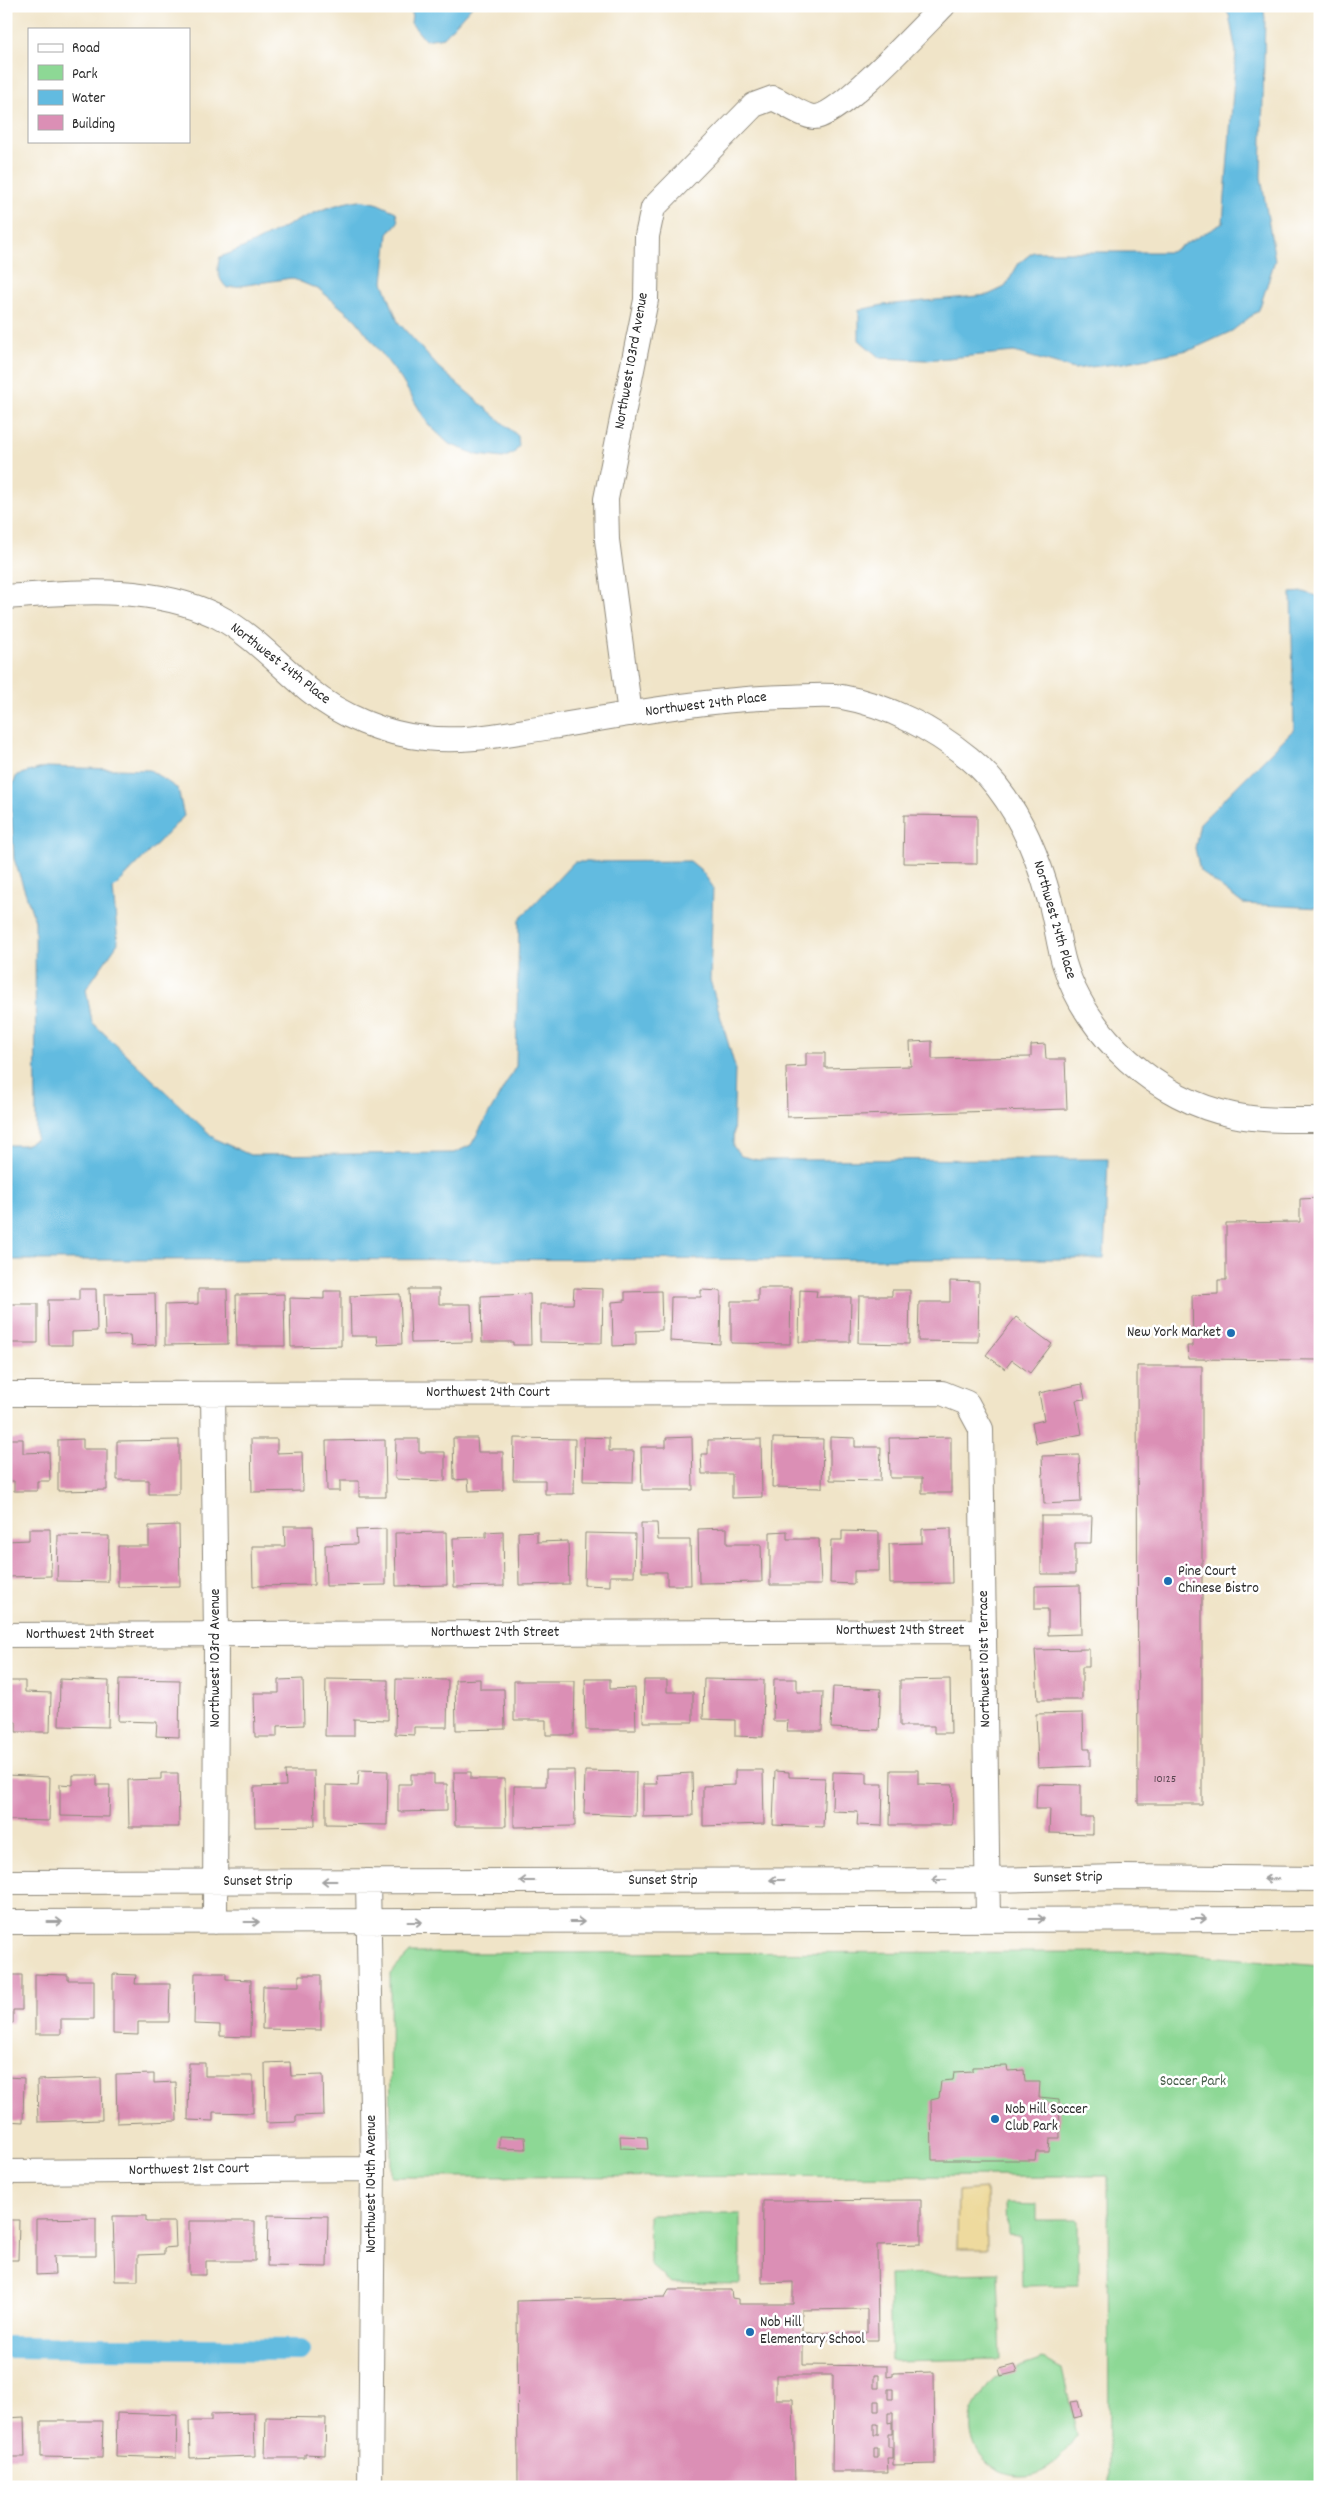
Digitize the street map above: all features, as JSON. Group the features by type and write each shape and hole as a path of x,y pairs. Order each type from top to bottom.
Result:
{"street":[{"name":"Northwest 103rd Avenue","path":"630,714 607,540 606,499 646,300 647,236 653,208 754,105 773,98 813,117 827,114 873,76 943,6"},
{"name":"Northwest 24th Place","path":"6,596 116,591 179,602 217,616 251,638 313,693 345,713 382,729 422,738 457,740 499,735 745,698 839,697 866,703 899,715 937,734 973,760 1014,811 1035,854 1051,903 1063,960 1072,986 1104,1034 1140,1071 1194,1103 1230,1114 1264,1120 1320,1120"},
{"name":"Northwest 24th Court","path":"6,1394 942,1392 967,1403"},
{"name":"Northwest 103rd Avenue","path":"213,1394 216,1635 215,1922"},
{"name":"Northwest 101st Terrace","path":"967,1403 981,1429 988,1920"},
{"name":"Northwest 24th Street","path":"6,1635 984,1631"},
{"name":"Sunset Strip","path":"6,1882 988,1880 1121,1877 1320,1879"},
{"name":"Northwest 104th Avenue","path":"368,1881 373,2169 370,2487"},
{"path":"6,1922 368,1923 1320,1919"},
{"name":"Northwest 21st Court","path":"6,2172 373,2169"}],"green space":[{"name":"Soccer Park","path":"1164,1952 1320,1966 1320,2487 1109,2487 1108,2176 391,2177 390,1974 410,1953"},
{"path":"1006,2204 1037,2205 1037,2220 1078,2220 1078,2285 1022,2286 1021,2236 1007,2235"},
{"path":"649,2214 740,2214 740,2284 671,2283 650,2264"},
{"path":"998,2273 1001,2359 891,2361 889,2275"},
{"path":"1042,2359 1062,2369 1077,2435 1058,2460 1043,2471 1016,2476 1003,2473 992,2467 976,2447 971,2434 972,2413 986,2389 994,2380 1007,2372"}],"sand":[{"path":"986,2189 987,2249 957,2249 958,2191"}],"water":[{"path":"413,6 472,6 444,37 425,40 411,23"},
{"path":"1223,6 1263,6 1265,18 1261,177 1275,260 1259,310 1232,331 1193,349 1123,363 1074,369 1014,352 926,360 880,358 859,340 859,310 883,305 988,295 1005,287 1019,263 1033,252 1171,252 1223,223 1236,52 1229,15"},
{"path":"359,200 376,203 396,212 398,222 388,234 383,282 398,322 438,367 518,436 519,446 514,453 503,458 478,455 449,444 428,424 401,379 356,320 320,290 291,278 227,288 222,281 218,270 220,257 305,217 341,204"},
{"path":"1304,592 1320,597 1320,908 1243,904 1200,871 1195,848 1200,823 1294,729 1291,593"},
{"path":"46,767 150,770 178,789 184,816 113,889 118,943 86,989 92,1022 215,1139 250,1155 454,1153 471,1145 516,1066 519,920 574,862 690,861 701,870 713,887 710,980 735,1067 733,1146 741,1156 758,1160 1108,1159 1104,1259 6,1260 6,1145 25,1145 36,1139 35,921 14,859 10,791 17,775"}],"building":[{"path":"904,815 977,816 977,864 903,863"},
{"path":"932,1041 932,1059 1031,1057 1031,1045 1045,1044 1046,1059 1065,1059 1067,1109 787,1117 786,1067 806,1066 806,1053 825,1053 825,1068 911,1066 910,1042"},
{"path":"1320,1198 1320,1360 1188,1359 1187,1346 1193,1346 1192,1295 1218,1294 1218,1280 1226,1280 1226,1223 1300,1222 1300,1199"},
{"path":"950,1281 979,1282 978,1342 918,1341 919,1302 950,1302"},
{"path":"574,1288 603,1289 602,1343 540,1342 540,1304 573,1304"},
{"path":"758,1288 791,1288 790,1344 731,1343 731,1301 758,1301"},
{"path":"79,1289 96,1289 97,1331 72,1332 72,1345 49,1345 48,1300 79,1300"},
{"path":"198,1289 227,1289 228,1344 165,1345 165,1305 198,1304"},
{"path":"409,1289 439,1289 439,1304 471,1304 472,1342 411,1343"},
{"path":"701,1290 721,1291 720,1344 670,1341 671,1297 701,1297"},
{"path":"800,1290 817,1291 816,1297 851,1297 850,1342 799,1342"},
{"path":"892,1290 910,1290 909,1344 858,1343 859,1296 892,1296"},
{"path":"324,1291 341,1291 341,1346 291,1347 290,1298 324,1299"},
{"path":"661,1291 662,1330 636,1331 636,1345 613,1346 612,1302 625,1301 625,1292"},
{"path":"155,1293 156,1345 131,1346 130,1335 105,1336 104,1294"},
{"path":"284,1294 285,1346 237,1346 236,1295"},
{"path":"400,1294 402,1344 378,1345 377,1336 351,1336 350,1296"},
{"path":"530,1294 531,1345 513,1345 513,1342 482,1342 481,1296"},
{"path":"6,1304 38,1304 38,1343 6,1343"},
{"path":"1016,1317 1052,1344 1030,1373 1012,1360 1005,1369 986,1355"},
{"path":"1137,1366 1202,1366 1202,1804 1138,1804"},
{"path":"1082,1384 1085,1399 1076,1400 1082,1434 1036,1443 1032,1423 1044,1420 1039,1393"},
{"path":"584,1437 609,1438 609,1451 634,1451 633,1482 583,1481"},
{"path":"692,1437 693,1490 642,1490 641,1447 666,1447 666,1438"},
{"path":"830,1437 855,1438 855,1447 881,1447 880,1481 830,1480"},
{"path":"951,1437 951,1493 922,1493 922,1478 890,1478 889,1438"},
{"path":"453,1438 477,1438 478,1452 503,1452 503,1490 469,1491 468,1479 454,1480"},
{"path":"514,1438 575,1439 574,1494 545,1494 545,1480 513,1480"},
{"path":"773,1438 823,1439 822,1488 772,1487"},
{"path":"6,1439 23,1439 23,1453 49,1452 50,1481 37,1481 37,1491 14,1491 14,1481 6,1481"},
{"path":"83,1439 83,1449 107,1449 107,1490 58,1491 58,1440"},
{"path":"251,1439 277,1439 277,1453 302,1452 303,1491 252,1492"},
{"path":"396,1439 419,1439 419,1452 445,1452 445,1481 395,1479"},
{"path":"761,1439 762,1497 732,1498 732,1474 702,1474 701,1454 708,1454 708,1440"},
{"path":"179,1440 179,1494 149,1494 149,1480 117,1480 117,1441"},
{"path":"385,1440 386,1497 359,1497 359,1481 340,1481 340,1491 327,1491 326,1441"},
{"path":"1079,1455 1081,1502 1044,1504 1042,1456"},
{"path":"1041,1516 1092,1516 1091,1543 1075,1543 1075,1574 1041,1574"},
{"path":"641,1523 657,1523 658,1540 690,1540 691,1585 667,1585 667,1572 642,1572"},
{"path":"179,1525 180,1586 118,1587 118,1546 149,1546 149,1526"},
{"path":"284,1526 313,1526 314,1585 253,1586 252,1546 285,1546"},
{"path":"727,1528 727,1544 761,1544 762,1582 699,1583 698,1529"},
{"path":"951,1528 952,1583 890,1584 889,1544 922,1543 922,1529"},
{"path":"29,1529 50,1529 51,1576 6,1577 6,1541 29,1540"},
{"path":"386,1529 386,1585 326,1586 325,1545 357,1544 356,1530"},
{"path":"503,1531 504,1586 454,1587 453,1538 486,1537 486,1532"},
{"path":"537,1531 537,1542 568,1541 569,1584 519,1585 518,1532"},
{"path":"787,1531 787,1539 819,1539 821,1585 770,1585 770,1532"},
{"path":"842,1531 879,1532 879,1571 854,1571 854,1584 830,1583 831,1540 842,1540"},
{"path":"446,1532 447,1585 396,1586 395,1533"},
{"path":"585,1533 635,1534 634,1576 610,1576 610,1586 584,1585"},
{"path":"58,1535 109,1536 108,1582 57,1581"},
{"path":"1080,1585 1081,1634 1048,1635 1048,1609 1035,1609 1035,1586"},
{"path":"1089,1649 1089,1667 1082,1667 1082,1700 1038,1700 1035,1650"},
{"path":"60,1679 109,1681 108,1727 59,1726"},
{"path":"119,1679 180,1680 179,1737 156,1736 157,1722 118,1721"},
{"path":"303,1679 304,1725 277,1726 277,1737 255,1737 254,1693 279,1693 279,1680"},
{"path":"326,1679 388,1680 388,1720 354,1719 354,1736 325,1736"},
{"path":"396,1679 448,1680 447,1727 414,1727 414,1735 395,1734"},
{"path":"480,1679 480,1689 504,1689 505,1729 456,1730 455,1680"},
{"path":"585,1679 610,1679 610,1689 635,1688 636,1730 586,1730"},
{"path":"704,1679 764,1680 763,1737 735,1736 735,1720 703,1719"},
{"path":"774,1679 797,1679 797,1692 823,1692 822,1731 787,1731 788,1721 773,1721"},
{"path":"950,1679 951,1733 934,1733 934,1726 900,1726 900,1680"},
{"path":"644,1680 667,1680 667,1692 693,1692 693,1722 643,1722"},
{"path":"6,1681 25,1681 25,1692 51,1693 50,1732 16,1732 16,1722 6,1722"},
{"path":"514,1681 575,1681 574,1735 546,1735 546,1720 514,1720"},
{"path":"833,1687 881,1689 879,1730 831,1728"},
{"path":"1083,1713 1084,1749 1090,1749 1090,1766 1038,1768 1036,1714"},
{"path":"359,1770 388,1771 387,1825 326,1824 326,1785 358,1786"},
{"path":"546,1770 574,1770 575,1826 514,1827 514,1786 546,1786"},
{"path":"735,1770 763,1770 764,1824 703,1826 703,1786 735,1785"},
{"path":"891,1770 918,1770 918,1784 953,1785 952,1825 890,1825"},
{"path":"285,1771 314,1771 315,1826 255,1827 254,1787 286,1786"},
{"path":"585,1771 636,1772 635,1816 584,1814"},
{"path":"775,1771 789,1772 789,1777 825,1778 823,1827 773,1825"},
{"path":"454,1772 471,1772 471,1779 505,1779 506,1826 455,1826"},
{"path":"833,1772 867,1773 867,1784 883,1784 882,1826 857,1825 858,1812 832,1811"},
{"path":"161,1773 178,1773 179,1827 129,1827 128,1780 161,1779"},
{"path":"692,1773 693,1816 643,1817 643,1784 657,1784 656,1775"},
{"path":"411,1774 434,1774 434,1784 447,1784 447,1811 398,1812 398,1784 411,1784"},
{"path":"6,1775 50,1777 49,1821 6,1820"},
{"path":"73,1775 97,1775 97,1785 110,1785 109,1817 60,1816 60,1784 73,1785"},
{"path":"1037,1784 1081,1785 1081,1817 1093,1817 1093,1834 1049,1833 1050,1809 1036,1809"},
{"path":"195,1973 226,1973 226,1979 251,1980 250,2037 220,2036 220,2025 194,2024"},
{"path":"35,1974 68,1975 68,1980 94,1980 94,2019 61,2019 61,2034 35,2034"},
{"path":"113,1974 136,1975 135,1984 170,1984 169,2022 138,2022 138,2035 113,2034"},
{"path":"6,1975 22,1975 22,2010 13,2010 13,2023 6,2023"},
{"path":"299,1975 321,1975 321,2030 262,2029 263,1986 299,1986"},
{"path":"290,2062 291,2076 323,2075 324,2115 296,2116 296,2122 266,2123 265,2063"},
{"path":"189,2063 205,2063 205,2076 253,2076 253,2113 213,2112 213,2121 188,2120"},
{"name":"Nob Hill Soccer Club Park","path":"1007,2066 1008,2071 1024,2070 1025,2082 1040,2082 1039,2097 1059,2099 1060,2138 1050,2138 1049,2152 1036,2152 1035,2160 932,2160 931,2100 939,2098 941,2081 953,2080 954,2072 973,2071 973,2067"},
{"path":"154,2074 154,2083 176,2082 177,2121 117,2123 116,2075"},
{"path":"6,2077 24,2078 23,2122 6,2121"},
{"path":"101,2078 102,2120 38,2122 37,2080"},
{"path":"499,2136 525,2137 526,2149 499,2148"},
{"path":"620,2136 647,2137 648,2149 621,2148"},
{"path":"921,2200 921,2244 877,2245 878,2340 803,2340 803,2365 887,2366 887,2377 893,2376 893,2373 934,2372 935,2464 893,2465 893,2413 888,2413 888,2423 892,2422 892,2434 888,2434 888,2447 892,2447 892,2458 887,2458 888,2472 832,2472 833,2375 776,2375 776,2399 793,2399 795,2487 518,2487 517,2301 665,2297 669,2290 731,2290 732,2298 738,2299 738,2304 793,2304 793,2282 762,2283 763,2201","holes":["867,2309 867,2333 802,2333 802,2310","874,2375 879,2375 879,2388 874,2388","888,2389 893,2389 893,2399 888,2399","874,2401 879,2401 879,2411 874,2411","874,2424 878,2424 878,2435 874,2435","874,2448 878,2448 878,2458 874,2458"]},
{"path":"268,2215 328,2216 327,2267 267,2266"},
{"path":"113,2216 146,2216 146,2222 175,2222 176,2247 164,2248 164,2254 138,2255 138,2281 115,2281"},
{"path":"96,2218 96,2256 54,2256 55,2274 36,2275 36,2219"},
{"path":"6,2220 19,2220 18,2260 6,2260"},
{"path":"189,2221 255,2221 255,2261 206,2261 206,2275 189,2275"},
{"path":"1014,2365 1017,2372 1001,2376 999,2369"},
{"path":"1078,2401 1082,2416 1074,2418 1070,2402"},
{"path":"117,2413 177,2415 176,2458 116,2456"},
{"path":"254,2413 255,2456 190,2458 189,2421 211,2421 211,2414"},
{"path":"24,2417 25,2457 6,2457 6,2418"},
{"path":"266,2417 326,2418 325,2455 305,2454 305,2458 265,2458"},
{"path":"41,2421 103,2421 102,2458 41,2457"}],"waterway":[{"path":"6,2347 300,2350"}],"place":[{"name":"New York Market","path":"1231,1333"},
{"name":"Pine Court Chinese Bistro","path":"1168,1581"},
{"name":"Nob Hill Soccer Club Park","path":"995,2119"},
{"name":"Nob Hill Elementary School","path":"750,2332"}]}
